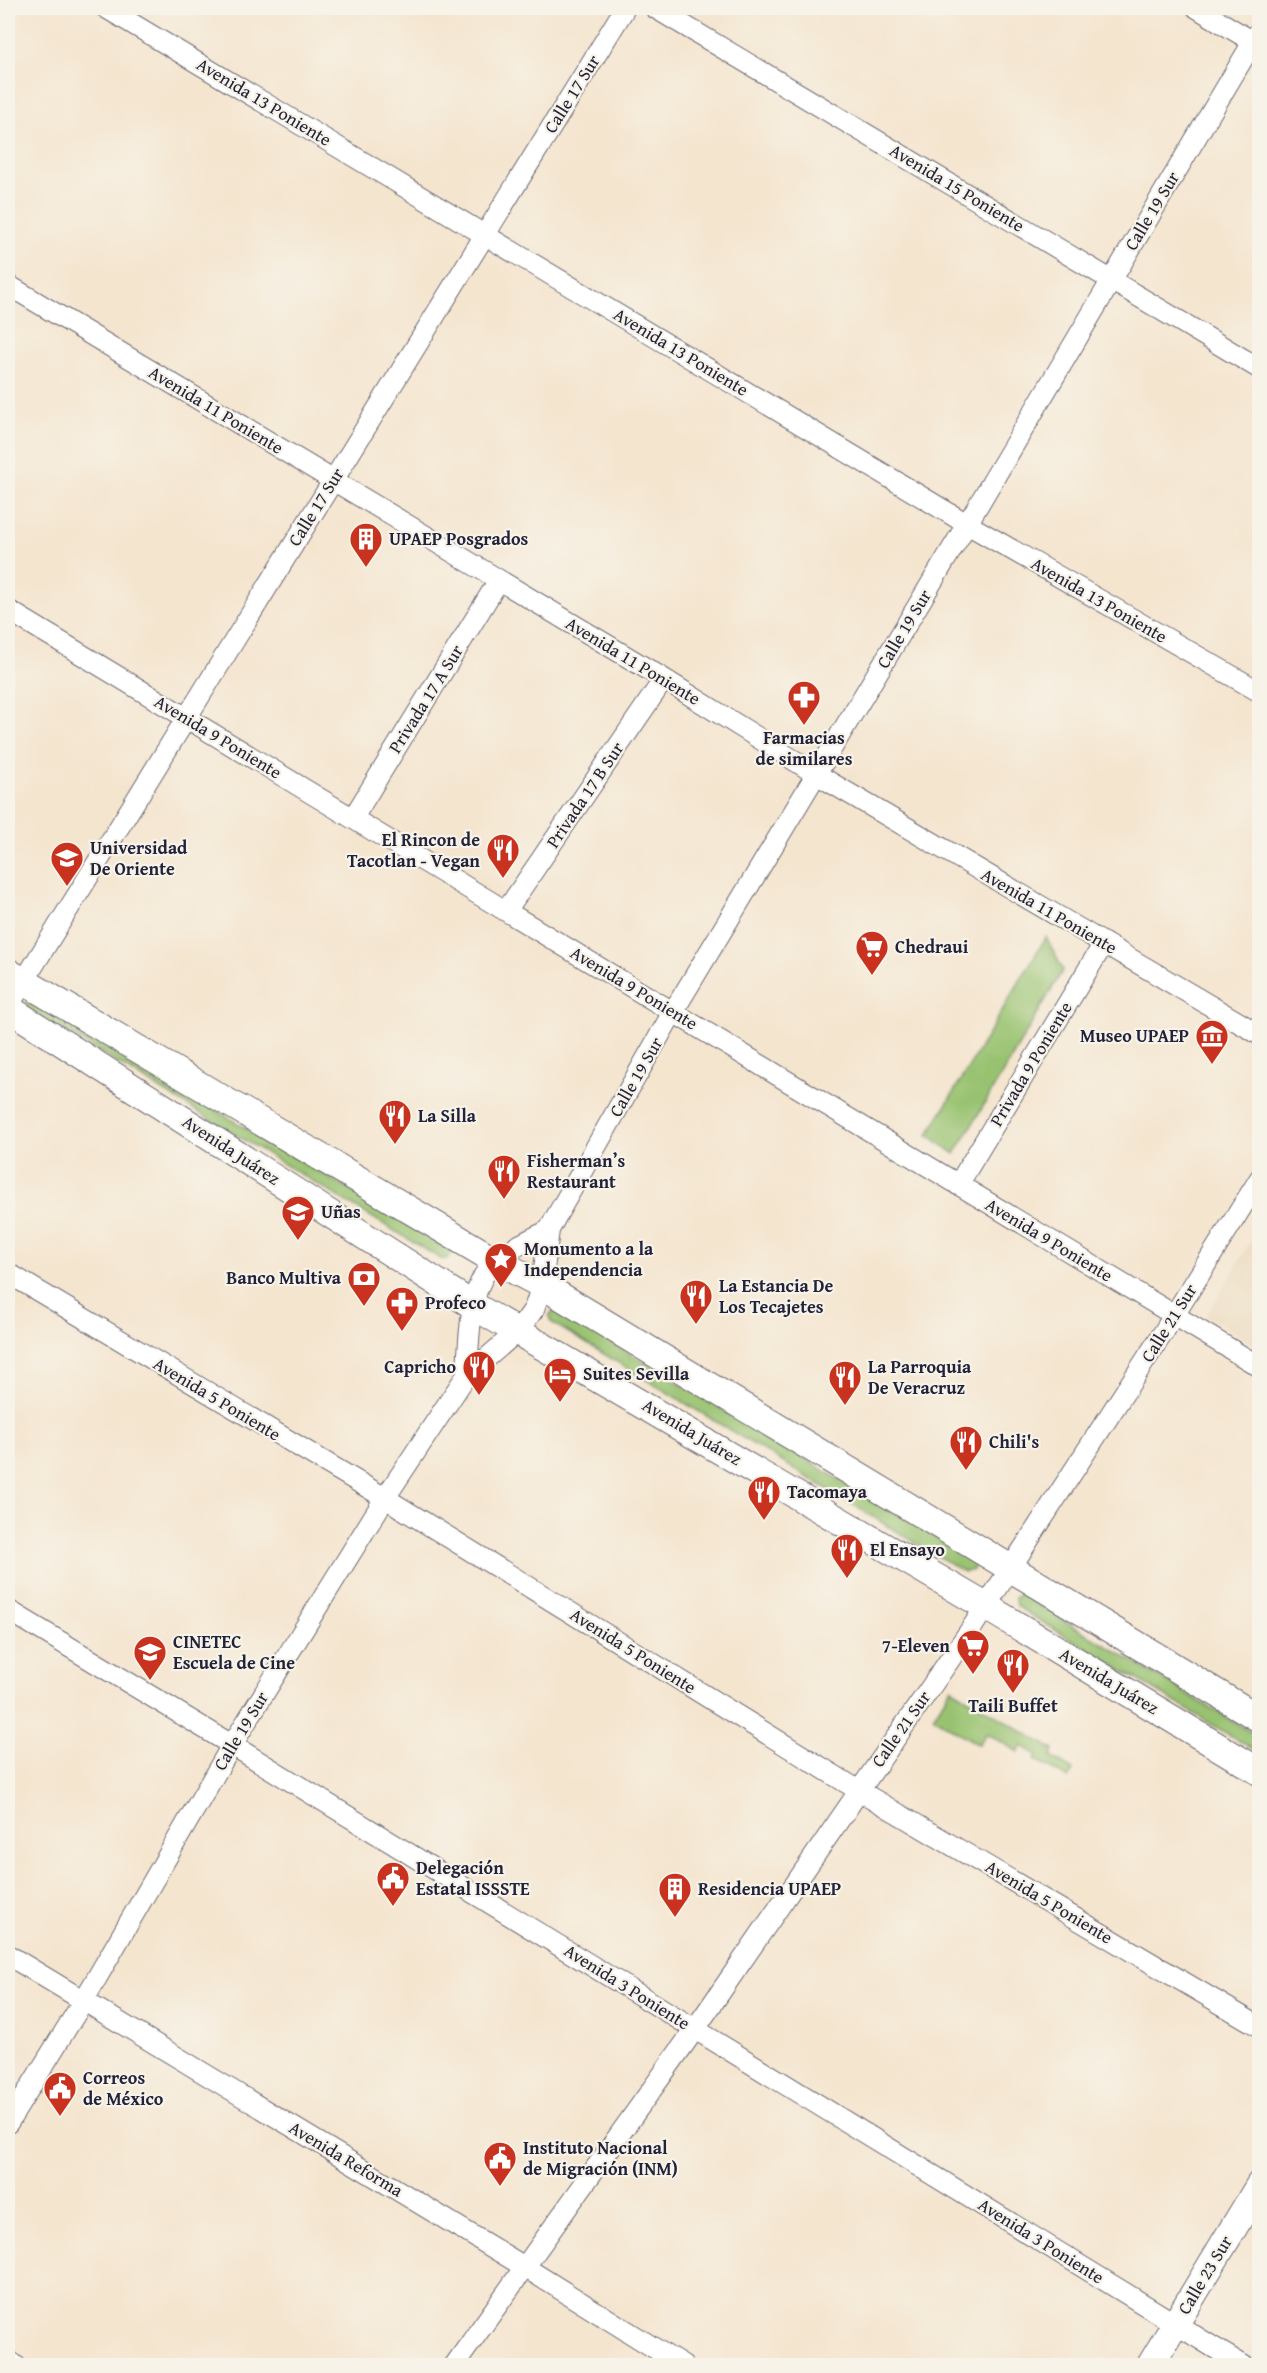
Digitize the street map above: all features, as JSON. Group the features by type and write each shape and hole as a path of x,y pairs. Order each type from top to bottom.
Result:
{"main road":[{"name":"Avenida Juárez","path":"15,977 495,1261 542,1285 1260,1719"},
{"name":"Avenida Juárez","path":"8,1007 474,1305 985,1606 1260,1772"},
{"name":"Calle 23 Sur","path":"1150,2366 1260,2184"}],"street":[{"name":"Avenida 13 Poniente","path":"106,8 485,233 967,524 1260,692"},
{"name":"Calle 17 Sur","path":"8,1007 15,977 186,718 625,8"},
{"name":"Avenida 15 Poniente","path":"655,8 1260,369"},
{"path":"1197,8 1257,39"},
{"name":"Calle 19 Sur","path":"8,2123 84,2000 232,1745 385,1498 466,1376 519,1330 534,1309 542,1285 549,1230 673,1012 1257,39"},
{"name":"Avenida 11 Poniente","path":"8,285 664,679 816,774 1260,1035"},
{"name":"Privada 17 A Sur","path":"352,818 499,580"},
{"name":"Avenida 9 Poniente","path":"8,609 1260,1367"},
{"name":"Privada 17 B Sur","path":"506,911 664,679"},
{"name":"Privada 9 Poniente","path":"958,1185 1104,943"},
{"name":"Calle 21 Sur","path":"454,2366 523,2266 695,2029 1012,1569 1260,1178"},
{"name":"Calle 19 Sur","path":"466,1376 474,1305 482,1278 495,1261 514,1248 549,1230"},
{"name":"Avenida 5 Poniente","path":"8,1273 385,1498 858,1790 1260,2027"},
{"name":"Avenida 3 Poniente","path":"8,1610 1244,2366"},
{"name":"Avenida Reforma","path":"8,1955 523,2266 683,2366"},
{"path":"8,2360 16,2366"}],"shaded area":[{"path":"1259,1228 1259,1347 1206,1316"}],"green space":[{"path":"1046,937 1063,970 955,1154 928,1135"},
{"path":"28,999 451,1250 451,1254 446,1259 441,1259 28,1009 26,1005"},
{"path":"553,1311 559,1311 973,1560 975,1565 973,1570 964,1572 551,1322 549,1316"},
{"path":"1020,1594 1259,1737 1259,1753 1016,1606 1015,1598"},
{"path":"951,1688 1054,1750 1051,1757 1073,1770 1068,1779 1035,1759 1037,1755 1022,1746 1018,1752 987,1733 979,1745 933,1717"}],"place":[{"name":"UPAEP Posgrados","path":"366,568"},
{"name":"Farmacias de similares","path":"804,726"},
{"name":"El Rincon de Tacotlan - Vegan","path":"503,879"},
{"name":"Universidad De Oriente","path":"67,887"},
{"name":"Chedraui","path":"872,976"},
{"name":"Museo UPAEP","path":"1212,1065"},
{"name":"La Silla","path":"395,1145"},
{"name":"Fisherman’s Restaurant","path":"504,1200"},
{"name":"Uñas","path":"298,1241"},
{"name":"Monumento a la Independencia","path":"501,1288"},
{"name":"Banco Multiva","path":"364,1307"},
{"name":"La Estancia De Los Tecajetes","path":"696,1325"},
{"name":"Profeco","path":"402,1332"},
{"name":"Capricho","path":"479,1396"},
{"name":"Suites Sevilla","path":"560,1403"},
{"name":"La Parroquia De Veracruz","path":"845,1406"},
{"name":"Chili's","path":"966,1471"},
{"name":"Tacomaya","path":"764,1521"},
{"name":"El Ensayo","path":"847,1579"},
{"name":"7-Eleven","path":"973,1675"},
{"name":"CINETEC Escuela de Cine","path":"150,1681"},
{"name":"Taili Buffet","path":"1013,1694"},
{"name":"Delegación Estatal ISSSTE","path":"393,1907"},
{"name":"Residencia UPAEP","path":"675,1918"},
{"name":"Correos de México","path":"60,2117"},
{"name":"Instituto Nacional de Migración (INM)","path":"500,2187"}]}
